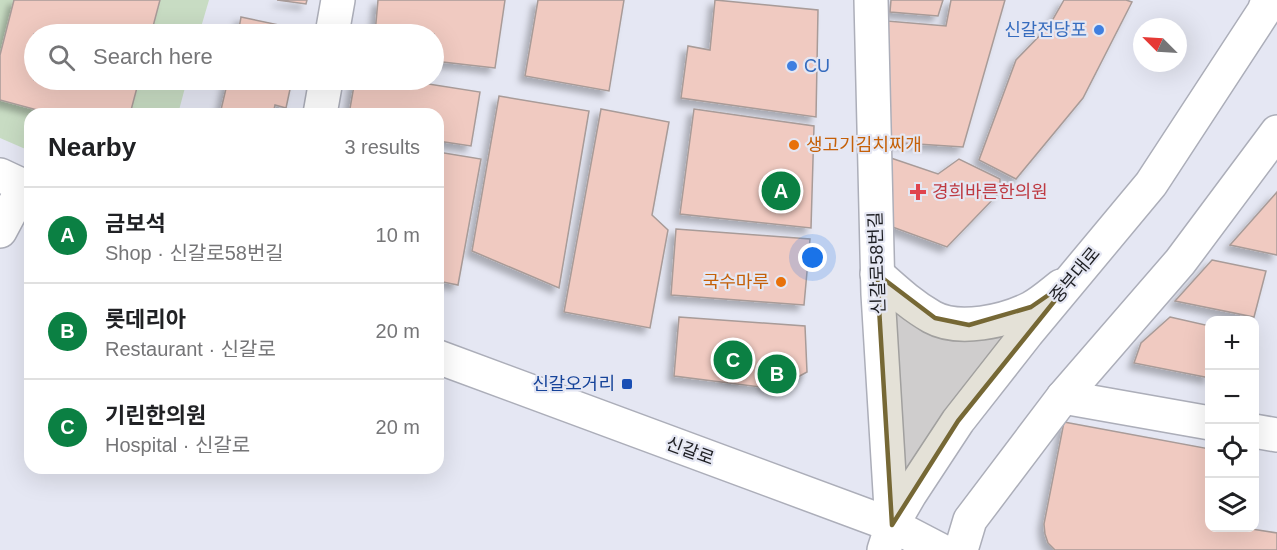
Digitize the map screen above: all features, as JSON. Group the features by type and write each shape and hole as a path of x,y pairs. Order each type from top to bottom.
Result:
{"main road":[{"path":"334,24 338,0"},
{"name":"신갈로58번길","path":"871,0 877,274 888,538"},
{"name":"중부대로","path":"865,550 888,538 910,494 958,421 1151,184 1264,11 1268,0"},
{"path":"321,108 324,90"},
{"path":"961,550 970,520 1063,397 1180,262 1277,132"},
{"path":"0,231 18,184"},
{"path":"877,274 907,301 935,318 969,325 1003,318 1031,308 1073,278"},
{"name":"신갈로","path":"444,359 888,538 940,550"},
{"path":"1063,397 1205,422"},
{"path":"1259,432 1277,435"}],"highlighted area":[{"path":"877,274 935,318 969,325 1031,307 1073,278 958,421 892,525"}],"green space":[{"path":"0,0 209,0 202,24 24,24 24,90 184,90 180,108 24,108 24,148 0,138"}],"building":[{"path":"14,0 160,0 154,24 24,24 24,90 136,90 132,108 30,108 0,100 0,55"},
{"path":"277,0 307,0 306,4"},
{"path":"378,0 505,0 495,68 444,62 444,24 376,24"},
{"path":"538,0 624,0 609,91 525,76"},
{"path":"715,0 818,10 816,117 681,98 688,46 710,50"},
{"path":"891,0 943,0 938,16 890,12"},
{"path":"951,0 1005,0 963,147 887,142 887,21 946,26"},
{"path":"1064,0 1126,0 1132,2 1083,98 1016,179 979,160 1016,60 1049,26"},
{"path":"241,17 274,24 240,24"},
{"path":"444,86 480,92 471,146 444,142 444,108 350,108 353,90 444,90"},
{"path":"226,90 290,90 286,108 275,105 274,108 221,108"},
{"path":"499,96 589,111 559,288 472,251"},
{"path":"601,109 669,122 652,215 668,230 650,328 564,312"},
{"path":"694,109 814,126 811,228 680,214"},
{"path":"444,153 481,159 458,285 444,282"},
{"path":"885,156 938,174 959,159 1000,179 1000,192 947,247 887,225"},
{"path":"1277,192 1277,255 1230,245"},
{"path":"676,229 810,239 804,305 671,295"},
{"path":"1212,260 1266,271 1254,316 1175,301"},
{"path":"679,317 805,326 807,372 776,389 674,376"},
{"path":"1170,317 1205,325 1205,377 1134,363 1141,343"},
{"path":"1064,422 1205,448 1205,532 1259,532 1259,530 1277,533 1277,550 1055,550 1048,543 1044,524"}],"place":[{"name":"신갈전당포","path":"1099,30"},
{"name":"CU","path":"792,66"},
{"name":"생고기김치찌개","path":"794,145"},
{"name":"금보석","path":"781,191"},
{"name":"경희바른한의원","path":"918,192"},
{"name":"국수마루","path":"781,282"},
{"name":"기린한의원","path":"733,360"},
{"name":"롯데리아","path":"777,374"},
{"name":"신갈오거리","path":"627,384"}]}
